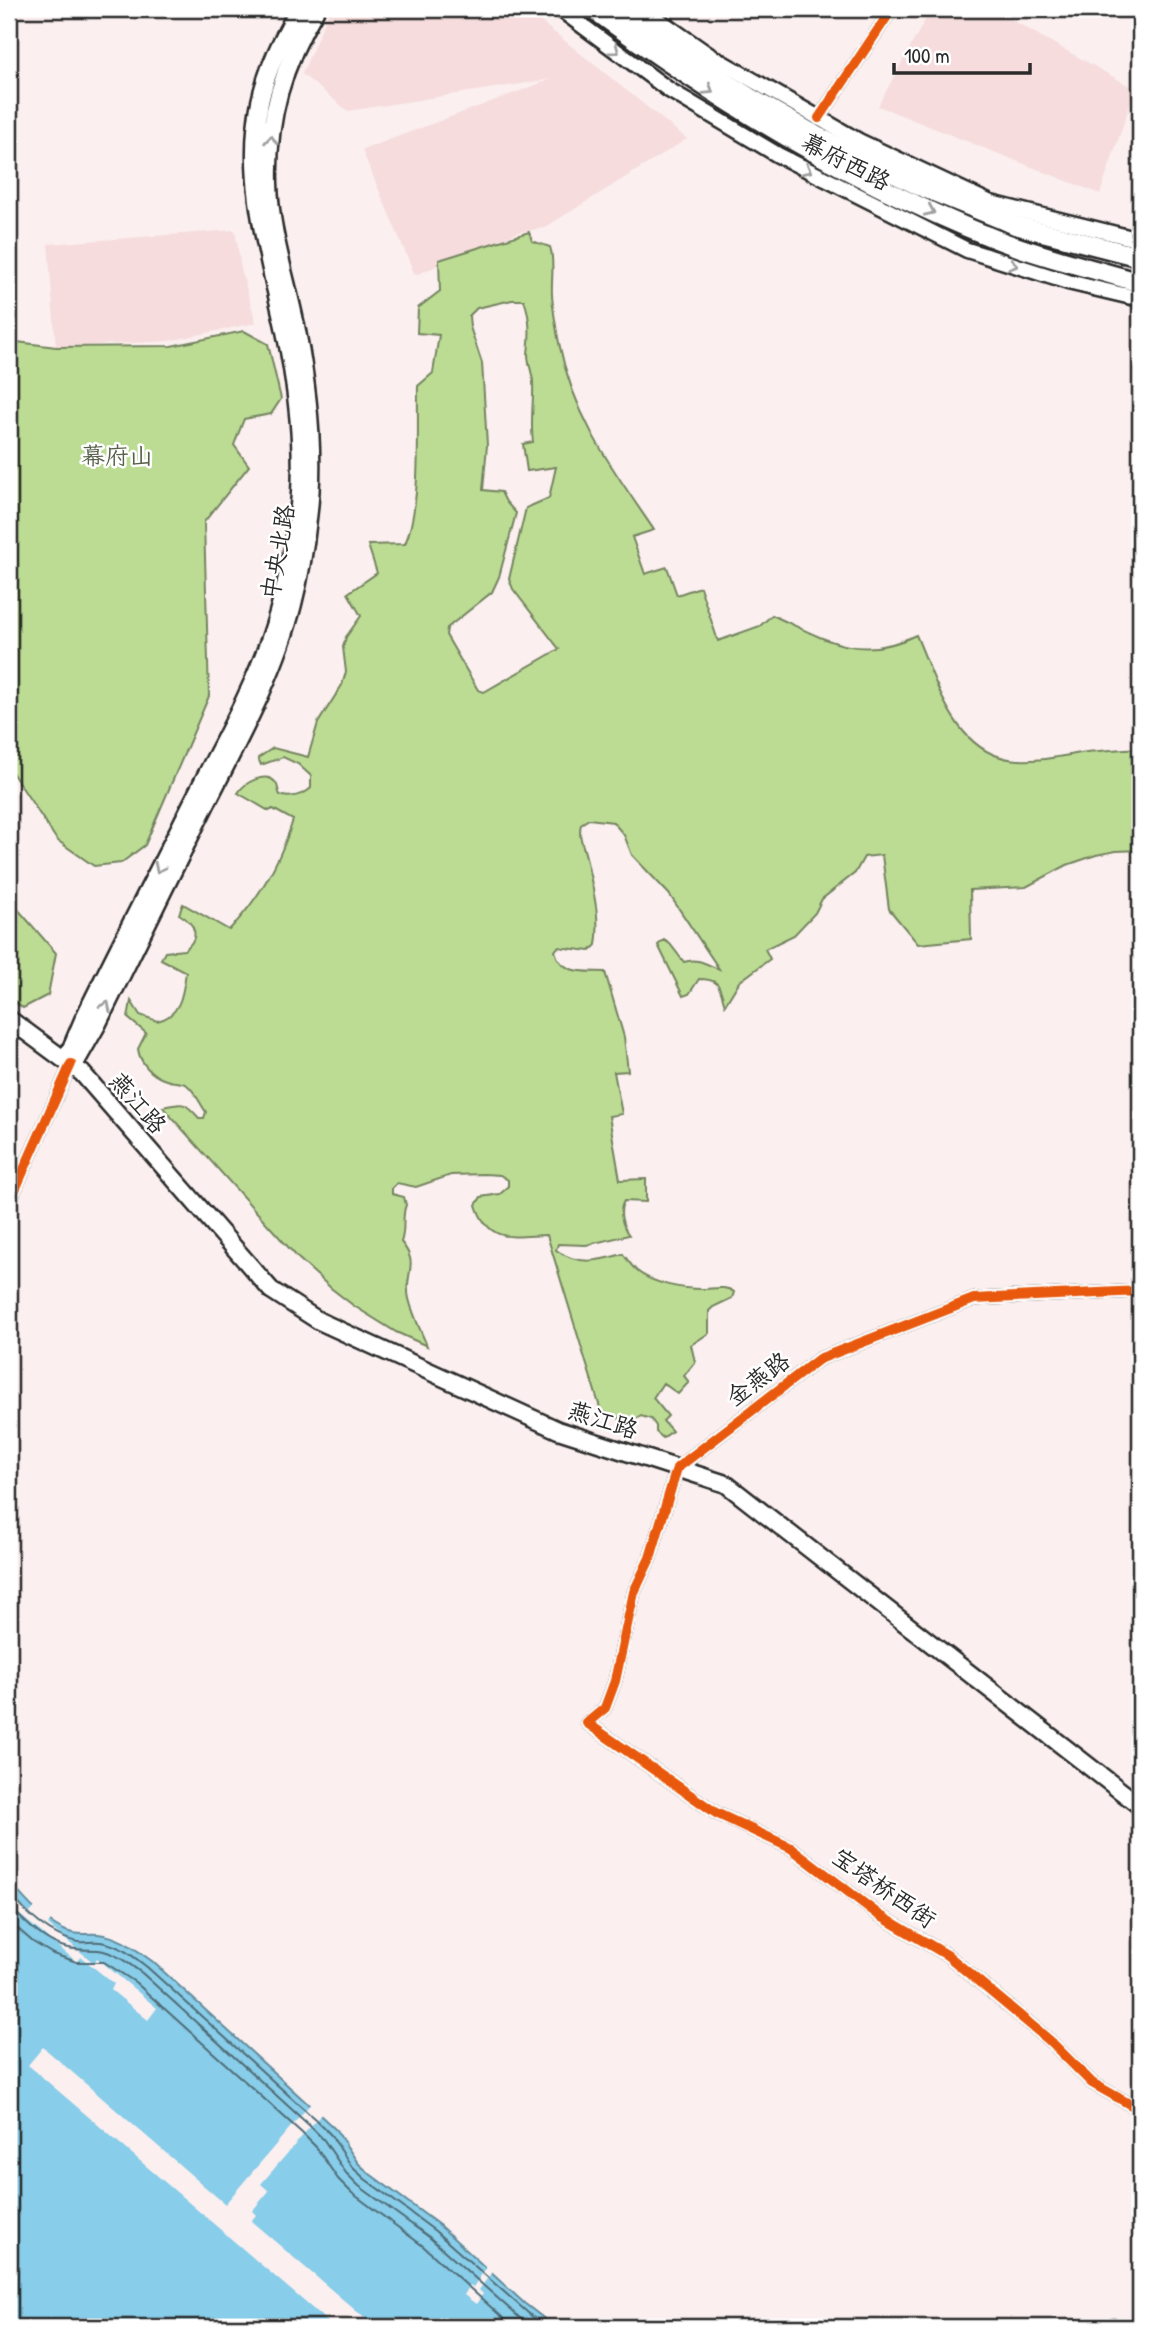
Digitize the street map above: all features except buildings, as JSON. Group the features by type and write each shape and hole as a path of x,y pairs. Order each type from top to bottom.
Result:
{"highway":[{"name":"幕府西路","path":"593,9 730,104 887,192 995,239 1140,283"},
{"name":"幕府西路","path":"622,9 699,66 749,97 817,136 919,186 1015,225 1140,257"}],"main road":[{"name":"中央北路","path":"72,1059 119,947 238,711 269,642 282,601 297,521 300,449 296,394 261,223 256,184 256,139 260,104 269,69 299,9"},
{"name":"中央北路","path":"72,1059 97,1025 250,716 293,604 308,522 312,449 301,356 274,223 269,184 270,140 282,79 296,43 316,9"},
{"name":"幕府西路","path":"560,9 669,90 778,155 931,233 992,258 1068,282 1140,299"},
{"name":"幕府西路","path":"643,9 709,55 859,141 991,203 1140,240"},
{"name":"燕江路","path":"9,1019 72,1059 271,1290 319,1321 558,1430 679,1466 726,1484 1140,1806"},
{"path":"679,1466 705,1469 729,1478 1026,1705 1140,1796"}],"street":[{"path":"819,118 892,9"},
{"name":"中央北路","path":"9,1203 72,1059"},
{"name":"金燕路","path":"679,1466 819,1359 974,1299 1140,1291"},
{"name":"宝塔桥西街","path":"679,1466 649,1558 634,1592 615,1681 605,1708 587,1723 716,1813 791,1848 879,1915 947,1955 1049,2040 1091,2083 1140,2110"}],"shaded area":[{"path":"330,9 525,9 687,139 544,228 519,232 415,275 362,150 552,79 348,111 302,74"},
{"path":"931,9 992,9 1135,89 1100,194 878,106"},
{"path":"235,230 241,269 256,323 168,341 56,347 48,244"}],"green space":[{"path":"529,232 532,241 550,247 556,325 574,395 596,441 654,530 632,537 645,574 667,567 677,595 700,587 718,641 760,626 772,615 825,639 859,647 896,643 916,635 942,697 955,720 977,745 991,753 1006,758 1037,760 1087,752 1140,748 1140,850 1096,855 1067,865 1026,887 970,890 971,939 918,944 889,909 882,855 864,857 855,873 822,899 815,913 794,935 765,949 770,959 739,982 725,1005 718,985 706,979 699,979 689,994 683,996 658,945 664,940 684,962 698,961 719,969 669,894 632,855 624,835 613,822 589,819 581,824 580,837 597,911 596,945 590,951 558,947 555,951 558,959 568,968 605,972 624,1037 628,1071 614,1072 622,1114 609,1116 620,1180 646,1179 646,1202 624,1201 622,1218 629,1235 586,1245 558,1244 556,1250 572,1258 588,1261 623,1254 637,1271 659,1282 677,1287 723,1288 734,1292 732,1298 709,1311 709,1333 691,1345 695,1362 684,1376 689,1382 678,1394 663,1383 653,1398 668,1416 663,1421 672,1431 663,1438 656,1432 656,1426 651,1419 641,1416 630,1423 601,1411 547,1235 504,1235 488,1227 481,1218 476,1205 481,1197 500,1194 508,1187 508,1180 500,1175 451,1175 416,1187 397,1183 392,1188 392,1194 404,1197 406,1205 401,1242 407,1250 411,1264 409,1299 427,1346 396,1332 354,1306 298,1258 165,1110 163,1107 180,1104 187,1106 199,1118 204,1118 206,1112 187,1085 161,1078 148,1068 138,1049 146,1033 128,1018 131,1001 140,1015 157,1021 176,1009 184,988 186,972 161,959 165,952 184,950 193,941 193,927 179,914 183,904 229,930 250,905 275,865 293,820 273,809 269,811 238,793 241,789 261,778 272,779 280,795 288,797 304,793 311,788 311,776 298,764 283,757 261,765 258,758 273,748 308,757 318,723 342,685 346,672 343,647 346,637 361,616 348,593 377,573 368,545 405,544 416,488 418,386 433,373 439,335 417,333 418,308 440,291 439,260","holes":["524,300 529,320 528,357 533,389 533,442 523,444 527,471 556,467 549,498 526,508 509,579 513,589 559,649 484,692 478,690 446,635 447,628 492,592 499,577 516,513 501,492 483,490 487,445 482,363 469,316 477,308"]},
{"name":"幕府山","path":"244,331 268,344 281,399 271,414 244,419 234,445 249,466 204,522 209,696 145,845 121,863 94,866 57,840 9,768 9,341 56,347 171,346"},
{"path":"9,899 56,953 48,995 23,1008 9,998"}],"water":[{"path":"9,1880 34,1909 58,1927 75,1933 113,1937 152,1961 336,2130 358,2163 370,2174 439,2225 524,2303 555,2327 9,2327"}],"pier":[{"path":"9,1896 30,1913 36,1906 52,1919 48,1925 94,1963 97,1958 157,2008 148,2020 111,1990 114,1984 81,1957 77,1962 9,1906"},
{"path":"43,2047 225,2204 312,2102 323,2112 261,2184 269,2191 252,2211 256,2215 251,2221 375,2327 334,2327 28,2065"},
{"path":"489,2264 494,2269 479,2290 483,2294 476,2304 464,2295"}],"cycle path":[{"path":"819,118 892,9"},
{"path":"9,1203 71,1064"},
{"path":"1140,1291 974,1299 819,1359 677,1468 650,1558 634,1592 615,1681 605,1708 587,1723 716,1813 791,1848 879,1915 947,1955 1049,2040 1092,2083 1140,2110"}]}
